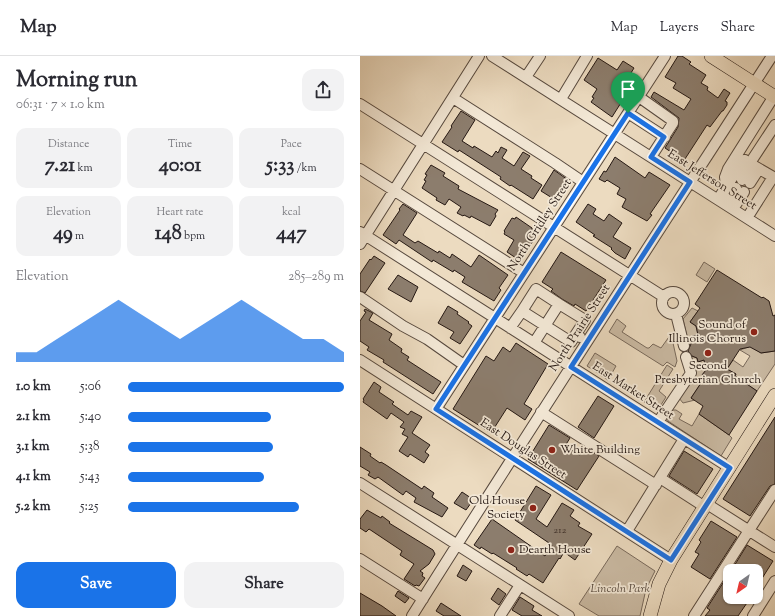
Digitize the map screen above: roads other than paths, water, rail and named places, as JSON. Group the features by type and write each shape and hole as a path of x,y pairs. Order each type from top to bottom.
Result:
{"main road":[{"path":"711,56 774,96"},
{"path":"650,616 658,588 671,560 775,395"}],"street":[{"path":"362,237 394,191 479,56"},
{"name":"East Jefferson Street","path":"492,56 775,236"},
{"path":"526,77 540,56"},
{"path":"561,99 587,56"},
{"name":"North Gridley Street","path":"436,409 665,56"},
{"name":"North Prairie Street","path":"412,616 541,412 772,56"},
{"path":"724,204 741,185 774,96"},
{"path":"639,97 673,121 651,157"},
{"path":"453,98 583,182"},
{"path":"360,104 664,297"},
{"path":"628,113 664,137"},
{"path":"724,204 730,181 749,163 775,125"},
{"path":"749,163 774,181 750,220"},
{"path":"360,169 524,273"},
{"name":"East Market Street","path":"362,237 534,343 730,468"},
{"path":"510,328 536,289 584,320 571,342 522,311"},
{"path":"671,292 678,293 685,302 685,306 681,312 670,314 664,310 662,303 664,297 671,292"},
{"path":"360,297 403,326 427,339 464,365"},
{"path":"534,343 559,304"},
{"path":"676,314 684,346"},
{"path":"576,334 587,341"},
{"path":"658,422 691,373 686,357"},
{"name":"East Douglas Street","path":"360,360 671,560"},
{"path":"541,412 658,482 706,505 775,547"},
{"path":"626,531 684,439"},
{"path":"360,483 569,616"},
{"path":"694,616 775,490"},
{"path":"360,559 423,599"},
{"path":"753,616 775,581"},
{"path":"500,616 520,584"}],"place":[{"name":"Sound of Illinois Chorus","path":"754,332"},
{"name":"Second Presbyterian Church","path":"708,353"},
{"name":"White Building","path":"552,450"},
{"name":"Old House Society","path":"533,508"},
{"name":"Dearth House","path":"511,550"}],"park label":[{"name":"Lincoln Park","path":"620,589"}]}
